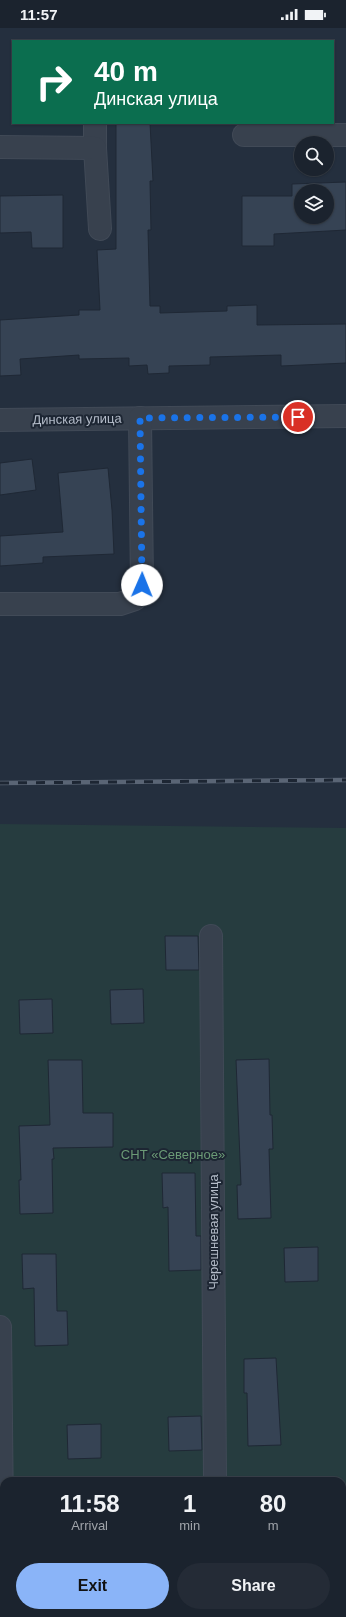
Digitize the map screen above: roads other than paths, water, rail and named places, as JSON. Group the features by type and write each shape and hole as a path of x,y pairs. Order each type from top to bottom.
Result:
{"street":[{"path":"95,124 100,229"},
{"path":"244,135 346,135"},
{"path":"0,147 95,148"},
{"name":"Динская улица","path":"0,420 346,416"},
{"path":"0,604 120,604 135,599 142,585 140,418"},
{"name":"Черешневая улица","path":"211,936 215,1477"},
{"path":"0,1327 2,1477"}],"railway":[{"path":"0,783 346,780"}],"park label":[{"name":"СНТ «Северное»","path":"173,1154"}]}
